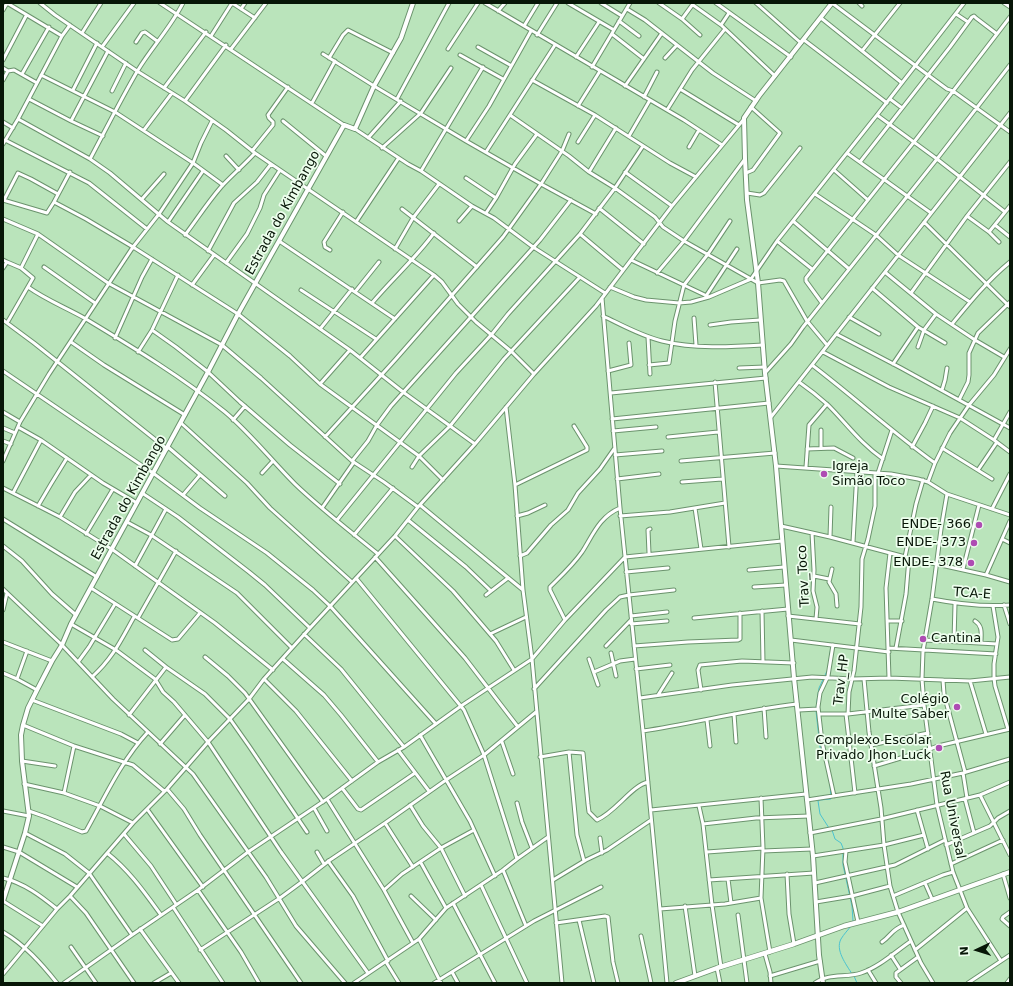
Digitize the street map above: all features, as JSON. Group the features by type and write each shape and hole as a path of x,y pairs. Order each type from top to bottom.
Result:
{"main road":[{"path":"676,983 719,967 818,936 846,925 898,912 1010,872"}],"street":[{"path":"3,10 7,3 26,16 49,27 62,36"},
{"path":"40,3 137,71 185,101 253,152 434,275 470,316 491,336 512,352 534,374"},
{"path":"82,33 100,3"},
{"path":"102,47 134,3"},
{"path":"160,3 344,124 421,171 472,206 486,213 533,246 606,293"},
{"path":"90,159 137,71 183,3"},
{"path":"211,36 232,3 255,18"},
{"path":"241,9 245,3"},
{"path":"231,49 266,3"},
{"path":"354,129 374,86 401,38 413,3"},
{"path":"397,99 449,3"},
{"path":"448,49 478,3"},
{"path":"485,3 537,35 667,110 722,145"},
{"path":"498,11 505,3"},
{"path":"524,26 538,3"},
{"path":"537,35 557,3"},
{"path":"568,3 613,32 644,59"},
{"path":"601,3 622,16"},
{"path":"592,66 630,3"},
{"path":"716,3 791,57"},
{"path":"756,3 803,41 887,103"},
{"path":"3,974 57,909 133,823 230,719 304,634 395,536 419,506 602,298 672,206 739,125 751,107 832,3 947,89 953,91 1010,132"},
{"path":"859,3 862,6"},
{"path":"862,51 900,3"},
{"path":"610,287 634,297 646,300 678,303 691,302 707,297 751,279 777,241 878,115 964,3"},
{"path":"1004,3 1010,7"},
{"path":"662,4 700,35"},
{"path":"682,19 693,4 721,25 775,76"},
{"path":"626,9 645,20 713,73 756,101"},
{"path":"721,25 730,13"},
{"path":"956,14 968,22"},
{"path":"3,60 26,16"},
{"path":"860,162 974,16 997,34"},
{"path":"822,303 806,279 812,269 914,142 1010,17"},
{"path":"821,18 902,83"},
{"path":"619,21 639,36"},
{"path":"576,57 599,22"},
{"path":"3,144 29,99 62,36 70,25"},
{"path":"22,74 49,27"},
{"path":"667,110 698,62 725,29"},
{"path":"329,58 342,35 348,30 393,53"},
{"path":"466,141 489,106 510,66 531,31"},
{"path":"136,42 142,33 145,32 157,41"},
{"path":"164,88 206,32"},
{"path":"625,86 662,33"},
{"path":"73,90 97,43"},
{"path":"486,152 555,45"},
{"path":"665,58 677,45"},
{"path":"185,101 226,46"},
{"path":"478,47 510,66"},
{"path":"71,121 108,51"},
{"path":"323,54 512,168 596,214"},
{"path":"460,55 503,79"},
{"path":"312,103 335,61"},
{"path":"112,91 126,63"},
{"path":"611,393 766,375 848,268 937,159 1010,65"},
{"path":"421,171 483,67"},
{"path":"3,68 8,71 14,70 37,83"},
{"path":"382,148 421,113 451,68"},
{"path":"3,80 8,71"},
{"path":"578,106 600,71"},
{"path":"644,97 658,72"},
{"path":"41,75 115,112 194,162 203,171 223,185"},
{"path":"532,80 616,128 643,146 696,177"},
{"path":"185,235 223,185 239,170 273,126 273,122 268,118 268,115 288,87"},
{"path":"680,89 739,125"},
{"path":"144,130 172,93"},
{"path":"29,99 103,136"},
{"path":"890,99 902,108"},
{"path":"629,136 650,100"},
{"path":"368,138 402,101"},
{"path":"746,173 752,170 780,133 751,107"},
{"path":"771,417 872,288 886,273 924,222 1010,113"},
{"path":"878,115 937,159 982,196 1010,214"},
{"path":"510,116 562,151 589,172 615,188 655,217 663,227 684,240 758,283 780,280 784,281 807,321 827,345"},
{"path":"578,142 595,116"},
{"path":"744,118 747,193 758,283 760,320 775,453 788,616 813,856 822,981"},
{"path":"18,119 90,159 110,172 185,235 350,350 403,392 474,444"},
{"path":"3,461 20,422 56,362 71,342 108,283 146,229 159,214 194,162 201,143 212,121"},
{"path":"283,121 326,156"},
{"path":"3,122 13,128"},
{"name":"Estrada do Kimbango","path":"3,901 11,880 29,814 24,784 22,735 23,725 32,700 62,645 71,624 113,550 136,503 198,392 238,314 344,124"},
{"path":"589,172 616,128"},
{"path":"689,147 699,130"},
{"path":"486,213 512,168 537,134"},
{"path":"325,437 476,267 508,228 542,184 562,151 568,134"},
{"path":"5,140 89,183 146,229"},
{"path":"337,520 384,464 400,441 456,373 491,336 508,314 580,234 615,188 643,146"},
{"path":"747,193 760,195 764,193 800,148"},
{"path":"847,153 931,213"},
{"path":"226,156 239,170"},
{"path":"356,222 398,158"},
{"path":"657,273 684,240 745,159"},
{"path":"911,293 982,196 1010,162"},
{"path":"208,251 234,204 257,182 271,164"},
{"path":"226,263 247,234 257,215 264,195 280,170"},
{"path":"834,170 868,200"},
{"path":"168,222 203,171"},
{"path":"58,194 18,173 4,200 44,213 49,211 70,172"},
{"path":"625,172 672,206"},
{"path":"142,199 164,174"},
{"path":"466,178 496,198"},
{"path":"395,249 414,218 439,184"},
{"path":"815,194 851,220 876,235 898,256 970,302"},
{"path":"322,508 340,484 353,461 368,441 377,425 403,392 540,240 572,200"},
{"path":"54,202 133,247 238,314 286,352 320,384 419,456 442,480"},
{"path":"459,221 472,206"},
{"path":"989,232 1010,206"},
{"path":"600,208 644,244"},
{"path":"402,209 476,267"},
{"path":"330,250 325,247 324,242 343,212"},
{"path":"967,216 989,232 999,242"},
{"path":"3,219 38,234 108,283 222,345 353,461 419,506 522,590"},
{"path":"649,364 669,363 678,303 684,285 708,254 730,221"},
{"path":"793,221 848,268"},
{"path":"924,222 1009,304 980,330 969,353 968,382 959,400"},
{"path":"995,225 1010,237"},
{"path":"372,303 425,246 434,233"},
{"path":"21,268 38,234"},
{"path":"580,234 623,270"},
{"path":"279,241 395,319"},
{"path":"777,241 812,269"},
{"path":"707,297 737,249"},
{"path":"192,285 214,255"},
{"path":"115,338 142,277 152,259"},
{"path":"3,260 21,268 32,278 6,323"},
{"path":"631,260 707,297"},
{"path":"3,268 7,262"},
{"path":"320,329 379,262"},
{"path":"952,324 970,302 1010,262"},
{"path":"44,267 95,303"},
{"path":"886,273 936,314 1004,357"},
{"path":"138,352 152,330 178,275"},
{"path":"360,358 434,275"},
{"path":"412,467 419,456 450,426 480,387 580,277"},
{"path":"28,287 158,363 198,392 233,420 295,484 378,554"},
{"path":"872,288 918,327 945,343"},
{"path":"301,290 376,339"},
{"path":"602,298 620,516 640,698 666,983"},
{"path":"918,346 924,330 936,314"},
{"path":"603,316 648,337 672,343 736,347 763,345"},
{"path":"849,317 879,334"},
{"path":"694,318 696,345"},
{"path":"3,320 167,448 225,496"},
{"path":"710,325 760,320"},
{"path":"893,364 918,327"},
{"path":"152,330 208,372 290,445 340,484"},
{"path":"836,334 969,404 1010,428"},
{"path":"648,337 650,374"},
{"path":"71,342 104,365 184,415"},
{"path":"608,371 631,366 629,343"},
{"path":"928,482 942,448 960,418 969,404 994,375 1010,349"},
{"path":"320,384 350,350"},
{"path":"823,352 889,387 960,418 1010,451"},
{"path":"812,365 836,383 912,447 935,463"},
{"path":"739,368 765,367"},
{"path":"942,390 947,368"},
{"path":"3,371 267,553 313,590 330,606 436,724"},
{"path":"715,382 720,458 729,547"},
{"path":"799,382 827,404 857,438 883,459"},
{"path":"612,419 769,403"},
{"path":"806,467 810,422 827,404"},
{"path":"233,420 245,406"},
{"path":"912,447 933,406"},
{"path":"506,407 515,485 522,590 532,659 562,983"},
{"path":"3,412 20,422"},
{"path":"978,470 996,441 1010,412"},
{"path":"181,423 246,483 270,508 352,582"},
{"path":"515,485 587,450 587,447 574,426"},
{"path":"18,427 41,440 91,475 136,503"},
{"path":"613,431 656,427"},
{"path":"3,428 15,433"},
{"path":"821,430 821,448"},
{"name":"Trav_HP","path":"855,793 847,714 860,624 862,559 875,506 877,473 892,430"},
{"path":"668,437 718,432"},
{"path":"13,493 41,440"},
{"path":"3,441 11,444"},
{"path":"807,449 834,448 853,458"},
{"path":"942,448 992,479"},
{"path":"520,556 527,553 551,525 568,510 578,493 600,469 615,449"},
{"path":"616,455 662,451"},
{"path":"681,461 775,453"},
{"path":"38,506 68,458"},
{"path":"262,473 273,461"},
{"path":"776,466 857,471 898,475 923,480 947,494 1010,515"},
{"path":"853,542 857,471"},
{"path":"617,479 659,474"},
{"path":"992,509 1010,474"},
{"path":"60,517 75,492 91,475"},
{"path":"183,495 200,475"},
{"path":"682,482 722,479"},
{"path":"896,648 907,586 907,557 916,504 923,480"},
{"path":"3,488 60,517 113,550 200,613 272,670"},
{"path":"354,535 393,488"},
{"path":"86,534 113,489"},
{"path":"142,493 178,517 265,585 310,628"},
{"name":"Rua Universal","path":"947,494 923,651 922,679 924,705 938,805 953,872 967,908 1002,961"},
{"path":"620,516 695,508 724,503"},
{"path":"517,516 528,513 545,505"},
{"path":"963,569 979,505"},
{"path":"830,537 831,507"},
{"path":"565,620 550,590 550,587 566,572 582,553 603,519 613,511 620,508"},
{"path":"695,508 701,549"},
{"path":"135,566 166,509"},
{"path":"3,519 97,577"},
{"path":"408,520 466,567 491,591"},
{"path":"986,575 1010,521"},
{"path":"127,522 176,551 237,593 292,648"},
{"path":"781,526 866,545 907,557 963,569 1010,582"},
{"path":"649,553 648,530 650,529"},
{"name":"Trav_Toco","path":"812,533 814,591 817,607 816,619"},
{"path":"395,536 453,591 496,641 514,670"},
{"path":"1002,539 1010,543"},
{"path":"64,983 132,934 203,887 271,836 327,800 378,762 420,736 461,706 532,659 565,620 625,557 649,553 729,547 782,541"},
{"path":"3,546 22,561 52,594 76,615"},
{"path":"92,676 102,668 116,650 176,551"},
{"path":"889,678 886,581 890,552"},
{"path":"375,557 465,658 518,727"},
{"path":"750,570 784,567"},
{"path":"626,572 668,568"},
{"path":"832,569 829,579 830,584 836,594 838,606"},
{"path":"814,576 829,579"},
{"path":"356,578 461,706 484,755 517,859"},
{"path":"486,595 508,578"},
{"path":"754,587 786,585"},
{"path":"91,588 172,640 178,639 200,613"},
{"path":"3,589 62,645 129,715 186,767 199,782 280,898 296,926 345,983"},
{"path":"534,689 620,597 674,590"},
{"path":"3,610 7,593"},
{"name":"TCA-E","path":"932,599 955,604 993,606 1010,605"},
{"path":"78,662 115,604"},
{"path":"954,641 955,604"},
{"path":"1004,605 1010,624"},
{"path":"874,766 958,741 1009,729 995,686 994,678 998,630 993,606"},
{"path":"694,618 788,609"},
{"path":"762,611 763,662"},
{"path":"606,646 631,618 667,612"},
{"path":"634,646 738,640 740,639 740,613"},
{"path":"788,616 860,624"},
{"path":"490,634 526,617"},
{"path":"632,624 666,621"},
{"path":"888,621 902,621"},
{"path":"975,621 980,624 981,642"},
{"path":"71,624 116,650 155,679 163,692 174,702 208,742 271,836 368,973"},
{"path":"304,634 341,669 404,746"},
{"path":"791,640 857,648 888,650 896,648 923,651 996,654"},
{"path":"925,640 997,644"},
{"path":"3,642 52,662"},
{"path":"833,645 827,678 820,693 818,709 822,742 834,796"},
{"path":"145,650 166,667 205,694 230,719 307,832"},
{"path":"17,679 27,651"},
{"path":"611,653 616,676"},
{"path":"205,657 237,684 323,802"},
{"path":"283,659 324,695 378,762"},
{"path":"589,659 598,684"},
{"path":"594,672 620,661 635,659"},
{"path":"701,690 698,670 700,665 731,661 794,663"},
{"path":"636,669 670,665"},
{"path":"129,715 155,679 166,667"},
{"path":"3,673 37,690"},
{"path":"658,695 672,673"},
{"path":"640,698 794,678 889,678 970,681 1010,677"},
{"path":"264,679 296,711 352,781"},
{"path":"864,679 890,886 904,926 918,957 933,983"},
{"path":"942,680 944,694 958,741 964,772 966,798 974,833"},
{"path":"970,681 986,734"},
{"path":"32,700 121,734 138,743"},
{"path":"643,731 764,708 798,704"},
{"path":"819,714 847,714 924,705"},
{"path":"764,708 766,738"},
{"path":"798,710 818,709"},
{"path":"200,950 280,898 303,882 328,861 484,755 502,742 536,712"},
{"path":"734,714 736,742"},
{"path":"160,744 185,715"},
{"path":"707,720 710,746"},
{"path":"23,725 74,746 134,765 165,790 184,809 224,871 301,983"},
{"path":"3,810 29,814 84,832 86,831 124,763 148,732"},
{"path":"871,744 928,733"},
{"path":"420,736 474,830 495,876"},
{"path":"502,742 513,774"},
{"path":"64,793 74,746"},
{"path":"398,750 429,791"},
{"path":"540,757 569,752 583,753 589,812 595,819 599,819 604,816 641,784 648,782"},
{"path":"569,752 577,835 584,861"},
{"path":"807,800 878,789 964,772 1010,759"},
{"path":"22,761 55,766"},
{"path":"342,788 358,809 361,810 415,773"},
{"path":"810,833 881,819 966,798 980,796 1010,782"},
{"path":"24,784 64,793 100,806 133,823"},
{"path":"651,810 806,794"},
{"path":"980,796 1003,840 1009,846 1010,855"},
{"path":"761,798 763,850 761,898 771,983"},
{"path":"327,800 384,890 414,943"},
{"path":"517,803 522,822 532,848"},
{"path":"410,805 423,826 441,848 465,896"},
{"path":"699,806 707,852 720,983"},
{"path":"314,808 327,831"},
{"path":"147,809 203,887"},
{"path":"917,810 928,849"},
{"path":"946,845 990,826 1010,811"},
{"path":"703,824 750,818 809,816"},
{"path":"553,880 584,861 602,853 651,820"},
{"path":"385,823 413,866"},
{"path":"384,890 413,866 421,863 441,848 474,830"},
{"path":"25,833 65,854 90,873 132,934"},
{"path":"124,834 151,866 200,950 223,983"},
{"path":"813,856 884,845 924,835"},
{"path":"354,983 360,981 368,973 420,940 446,908 495,876 548,837"},
{"path":"600,838 602,853"},
{"path":"815,883 901,863 945,840"},
{"path":"951,864 1003,840"},
{"path":"3,847 19,852 77,887"},
{"path":"707,852 812,849"},
{"path":"846,851 845,862 857,922"},
{"path":"317,852 324,864"},
{"path":"107,853 132,876 161,915"},
{"path":"328,861 353,896 399,983"},
{"path":"421,863 446,908"},
{"path":"503,870 526,926"},
{"path":"893,896 953,872"},
{"path":"709,880 814,873"},
{"path":"787,874 789,914 794,944"},
{"path":"1003,874 1010,898"},
{"path":"3,878 11,880 38,894 57,909"},
{"path":"728,879 731,903"},
{"path":"925,883 932,899"},
{"path":"481,885 527,983"},
{"path":"816,902 852,896 890,886"},
{"path":"434,983 440,981 505,938 555,910 601,887"},
{"path":"198,890 228,932 259,983"},
{"path":"70,896 86,913 134,983"},
{"path":"411,896 436,920"},
{"path":"660,909 731,903 761,898"},
{"path":"3,901 43,926"},
{"path":"453,903 495,983"},
{"path":"685,906 695,976"},
{"path":"915,950 967,908"},
{"path":"1010,912 1003,917 1002,920 1010,926"},
{"path":"738,915 747,983"},
{"path":"556,923 605,916 608,917 613,962 618,983"},
{"path":"579,920 594,983"},
{"path":"882,942 888,938 894,930 904,926"},
{"path":"140,929 178,983"},
{"path":"3,932 25,947 40,961 57,983"},
{"path":"641,936 651,983"},
{"path":"420,940 440,981"},
{"path":"816,983 854,975 868,970 911,941"},
{"path":"71,947 96,983"},
{"path":"891,955 900,969"},
{"path":"968,983 1010,955"},
{"path":"901,983 896,976 896,973 918,957"},
{"path":"770,976 820,961"},
{"path":"868,970 876,983"},
{"path":"452,972 458,983"},
{"path":"154,983 171,973"},
{"path":"1007,983 1010,980"}],"waterway":[{"path":"828,668 831,647"},
{"path":"816,708 819,688 827,671"},
{"path":"816,711 820,747 824,757"},
{"path":"829,828 820,814 818,801 831,799 830,783"},
{"path":"832,830 835,839 841,843 843,848 843,865 852,906 853,921"},
{"path":"851,926 841,939 839,948 842,957 852,974"},
{"path":"854,976 857,983"}],"place":[{"name":"Igreja Simão Toco","path":"824,474"},
{"name":"ENDE- 366","path":"979,525"},
{"name":"ENDE- 373","path":"974,543"},
{"name":"ENDE- 378","path":"971,563"},
{"name":"Cantina","path":"923,639"},
{"name":"Colégio Multe Saber","path":"957,707"},
{"name":"Complexo Escolar Privado Jhon Luck","path":"939,748"}]}
